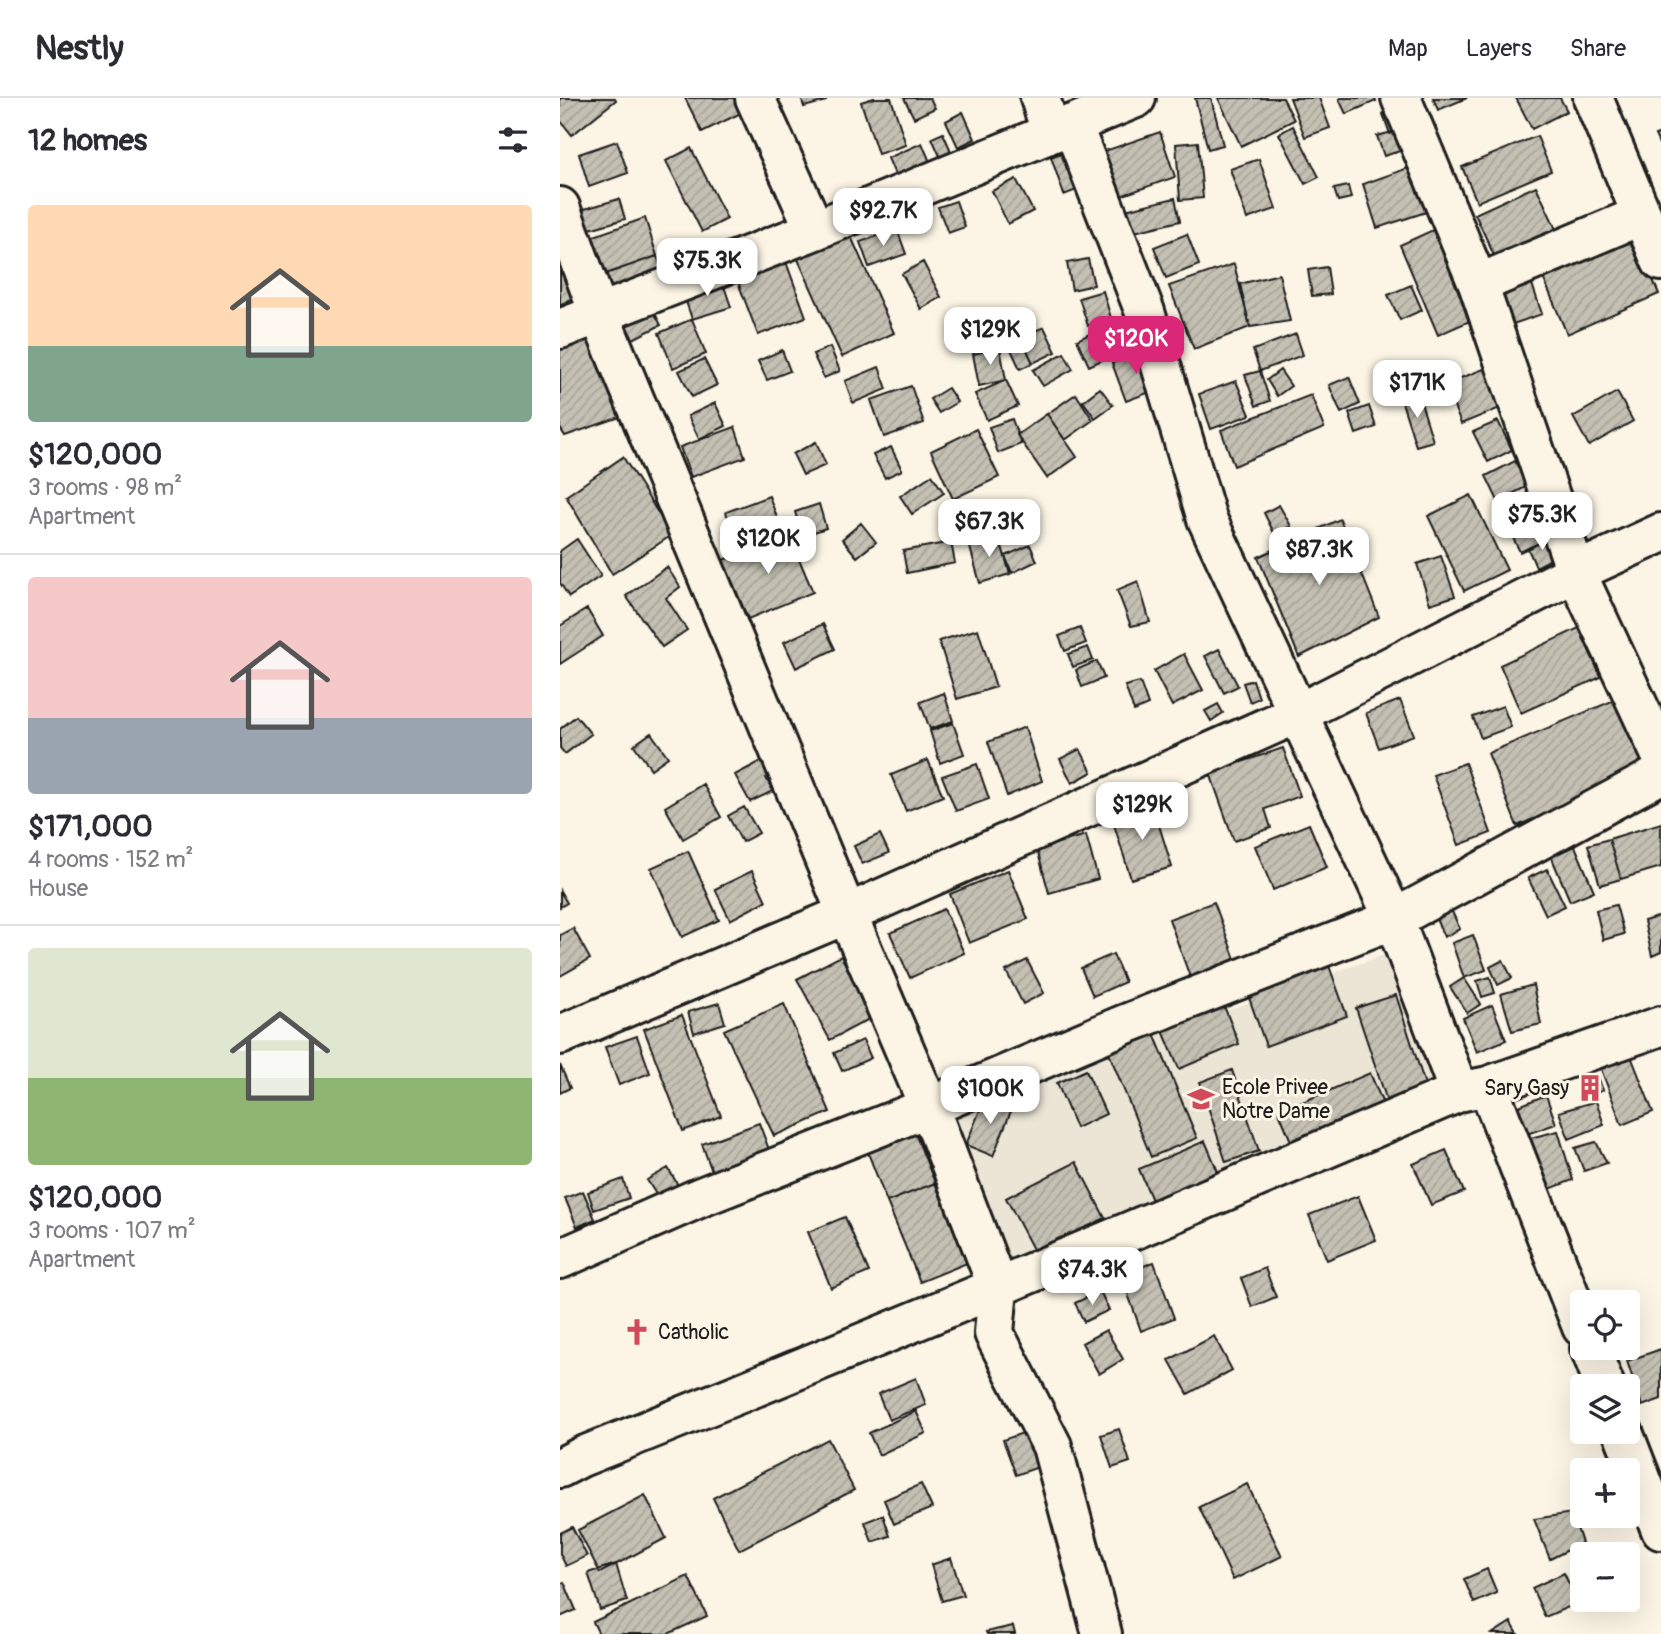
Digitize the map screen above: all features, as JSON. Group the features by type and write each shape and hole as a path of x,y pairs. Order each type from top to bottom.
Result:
{"street":[{"path":"755,98 815,230"},
{"path":"560,329 815,230 1054,118 1136,98"},
{"path":"1401,98 1478,284 1576,572 1661,755"},
{"path":"1593,98 1661,261"},
{"path":"1054,118 1145,312 1207,519 1570,1301"},
{"path":"560,207 599,314 929,1107 998,1288 994,1333 1052,1446 1102,1634"},
{"path":"1478,284 1642,215"},
{"path":"560,1035 847,914 1299,713 1576,572 1661,533"},
{"path":"560,1259 701,1197 1394,919 1661,774"},
{"path":"560,1468 581,1457 780,1378 1473,1089 1661,1027"},
{"path":"1628,1444 1661,1530"}],"shaded area":[{"name":"Ecole Privee Notre Dame","path":"1390,953 1449,1089 1011,1262 949,1108"}],"building":[{"path":"560,98 616,100 572,135 560,120"},
{"path":"685,98 743,98 749,109 702,132"},
{"path":"801,98 825,98 826,101 804,107"},
{"path":"874,98 891,98 906,145 878,154 861,102"},
{"path":"904,98 930,98 935,108 914,118"},
{"path":"1195,98 1211,98 1223,145 1208,149"},
{"path":"1218,98 1283,98 1294,120 1241,146"},
{"path":"1290,98 1319,98 1330,128 1305,137"},
{"path":"1375,98 1376,101 1346,114 1339,99"},
{"path":"1433,98 1467,98 1438,110"},
{"path":"1516,98 1560,98 1567,111 1532,129"},
{"path":"1399,108 1406,127 1390,134 1383,114"},
{"path":"963,112 975,139 958,147 946,121"},
{"path":"1293,126 1319,177 1305,184 1279,134"},
{"path":"1400,130 1406,149 1384,156 1377,136"},
{"path":"1160,132 1175,177 1115,198 1099,153"},
{"path":"943,133 954,158 943,163 932,138"},
{"path":"1661,133 1661,148 1655,135"},
{"path":"1537,136 1551,171 1477,202 1462,167"},
{"path":"617,141 628,173 589,187 579,154"},
{"path":"1198,142 1203,198 1180,200 1176,144"},
{"path":"922,143 930,162 896,177 888,158"},
{"path":"691,148 727,219 702,232 666,161"},
{"path":"1066,151 1079,189 1064,195 1051,157"},
{"path":"1259,159 1276,209 1247,219 1230,169"},
{"path":"1411,167 1426,212 1377,228 1363,184"},
{"path":"1016,179 1033,211 1008,224 992,191"},
{"path":"1348,186 1351,198 1338,201 1334,189"},
{"path":"1536,186 1557,231 1496,260 1475,214"},
{"path":"1175,198 1180,221 1130,233 1125,210"},
{"path":"619,199 625,219 586,230 581,210"},
{"path":"956,201 965,227 948,233 938,207"},
{"path":"645,218 657,256 600,276 588,238"},
{"path":"897,229 906,254 869,267 860,242"},
{"path":"1433,230 1472,320 1438,335 1400,245"},
{"path":"849,232 894,333 842,357 797,257"},
{"path":"1187,234 1199,265 1166,278 1154,247"},
{"path":"1634,235 1659,294 1567,334 1542,275"},
{"path":"560,242 585,292 560,305"},
{"path":"657,256 664,275 607,295 600,276"},
{"path":"785,259 806,317 758,335 736,277"},
{"path":"1088,259 1094,285 1072,290 1067,263"},
{"path":"923,262 941,297 921,309 902,274"},
{"path":"1234,264 1250,327 1194,349 1169,286"},
{"path":"1327,267 1331,294 1312,296 1308,270"},
{"path":"1279,274 1290,321 1250,327 1240,284"},
{"path":"721,277 731,307 692,319 682,290"},
{"path":"1532,284 1542,314 1513,324 1503,294"},
{"path":"1411,285 1422,310 1400,320 1388,295"},
{"path":"1103,291 1111,318 1088,326 1079,298"},
{"path":"651,306 661,325 633,339 623,320"},
{"path":"1130,316 1142,339 1114,354 1102,331"},
{"path":"692,319 706,354 673,368 659,333"},
{"path":"592,327 629,414 565,436 560,428 560,338"},
{"path":"1044,327 1056,352 1033,363 1021,337"},
{"path":"1098,330 1111,356 1089,366 1077,340"},
{"path":"1296,334 1303,355 1260,371 1253,350"},
{"path":"1021,337 1033,363 1020,369 1008,343"},
{"path":"830,347 840,371 824,378 813,354"},
{"path":"1000,348 1006,380 979,386 973,354"},
{"path":"782,350 790,371 767,380 758,361"},
{"path":"1147,350 1161,388 1126,401 1112,363"},
{"path":"1064,353 1073,369 1043,386 1033,370"},
{"path":"704,359 717,385 692,397 679,371"},
{"path":"1494,365 1510,404 1461,424 1445,384"},
{"path":"879,367 887,389 853,403 845,381"},
{"path":"1280,370 1291,386 1277,396 1267,380"},
{"path":"1260,371 1270,401 1256,406 1245,375"},
{"path":"1349,377 1360,404 1341,413 1329,385"},
{"path":"1006,380 1018,406 987,420 975,394"},
{"path":"1236,381 1250,415 1211,429 1199,394"},
{"path":"911,386 924,423 884,437 871,400"},
{"path":"948,388 957,402 939,413 930,399"},
{"path":"1100,388 1113,405 1095,418 1083,401"},
{"path":"1617,392 1633,421 1589,446 1573,417"},
{"path":"1418,393 1433,441 1416,446 1401,399"},
{"path":"1076,394 1093,420 1065,440 1047,414"},
{"path":"1311,395 1324,428 1234,466 1221,430"},
{"path":"715,403 726,426 699,439 688,416"},
{"path":"1369,406 1376,427 1356,434 1349,413"},
{"path":"1047,414 1077,457 1047,478 1017,435"},
{"path":"1012,419 1021,444 998,453 989,427"},
{"path":"1498,421 1512,450 1488,462 1473,432"},
{"path":"735,427 745,457 691,477 680,447"},
{"path":"976,429 999,477 953,499 931,451"},
{"path":"816,442 826,465 803,475 793,454"},
{"path":"891,447 902,470 885,478 873,455"},
{"path":"623,457 672,535 612,574 566,496"},
{"path":"1515,461 1528,486 1498,501 1486,476"},
{"path":"932,475 944,493 912,514 900,496"},
{"path":"1471,495 1507,570 1464,591 1428,516"},
{"path":"769,496 781,528 737,544 726,512"},
{"path":"1532,501 1549,538 1520,552 1502,516"},
{"path":"819,504 826,528 802,536 795,512"},
{"path":"1279,505 1291,526 1275,535 1264,513"},
{"path":"1340,519 1379,617 1299,657 1258,557"},
{"path":"861,523 876,542 857,557 842,539"},
{"path":"788,533 813,592 748,619 723,560"},
{"path":"999,536 1010,574 980,583 969,544"},
{"path":"1549,538 1557,556 1536,567 1528,549"},
{"path":"577,539 601,576 569,597 560,583 560,551"},
{"path":"951,542 955,563 907,573 903,551"},
{"path":"1030,545 1037,561 1012,573 1005,556"},
{"path":"1441,556 1455,596 1430,604 1417,564"},
{"path":"667,567 680,587 666,598 687,630 662,647 626,596"},
{"path":"1138,581 1150,622 1131,626 1117,590"},
{"path":"587,609 603,636 560,664 560,626"},
{"path":"823,624 835,649 796,668 784,642"},
{"path":"1080,628 1086,643 1065,651 1059,636"},
{"path":"1579,628 1601,677 1521,713 1500,665"},
{"path":"978,629 996,687 957,699 939,641"},
{"path":"1088,647 1093,660 1073,667 1068,654"},
{"path":"1219,649 1238,686 1224,693 1205,656"},
{"path":"1184,654 1203,690 1172,706 1154,671"},
{"path":"1097,661 1104,678 1082,687 1076,670"},
{"path":"1253,680 1259,698 1250,702 1243,683"},
{"path":"1140,682 1148,705 1134,711 1125,686"},
{"path":"944,693 953,721 930,729 920,702"},
{"path":"1624,696 1653,768 1517,826 1488,753"},
{"path":"1400,700 1414,735 1379,748 1366,713"},
{"path":"1218,704 1223,713 1211,721 1205,711"},
{"path":"1503,706 1511,727 1481,738 1473,717"},
{"path":"576,716 591,734 565,754 560,748 560,729"},
{"path":"953,723 964,754 940,763 930,731"},
{"path":"1025,727 1042,781 1007,796 988,742"},
{"path":"651,733 668,757 651,769 634,745"},
{"path":"1283,748 1300,796 1265,809 1271,828 1234,841 1210,773"},
{"path":"1080,749 1092,772 1072,783 1060,759"},
{"path":"769,757 778,772 766,778 773,791 750,802 735,775"},
{"path":"928,760 943,796 906,811 891,775"},
{"path":"1465,763 1491,833 1459,845 1433,775"},
{"path":"977,764 989,799 956,811 942,776"},
{"path":"703,784 721,817 683,839 665,807"},
{"path":"1153,806 1172,867 1131,879 1112,818"},
{"path":"744,807 759,833 742,842 728,816"},
{"path":"1661,823 1661,867 1621,879 1609,839"},
{"path":"1309,824 1327,867 1273,890 1255,846"},
{"path":"880,834 889,853 862,864 854,846"},
{"path":"1086,835 1098,879 1049,893 1037,849"},
{"path":"1609,839 1621,879 1600,885 1588,845"},
{"path":"1575,846 1594,891 1570,901 1551,856"},
{"path":"688,851 719,920 682,937 651,868"},
{"path":"1547,869 1565,906 1546,915 1528,878"},
{"path":"1008,870 1028,919 969,943 950,894"},
{"path":"752,871 766,901 730,920 715,889"},
{"path":"560,891 567,903 560,907"},
{"path":"1214,902 1235,959 1190,977 1169,919"},
{"path":"1448,903 1460,929 1444,937 1432,910"},
{"path":"1616,905 1624,934 1603,940 1596,910"},
{"path":"944,909 964,953 910,978 890,933"},
{"path":"1661,916 1661,952 1652,956 1644,921"},
{"path":"573,928 590,959 560,976 560,935"},
{"path":"1473,935 1486,970 1464,978 1452,943"},
{"path":"1113,954 1125,982 1093,996 1081,968"},
{"path":"841,956 873,1017 830,1040 797,979"},
{"path":"1027,960 1044,993 1023,1004 1006,971"},
{"path":"1503,960 1512,978 1498,985 1490,967"},
{"path":"1328,963 1347,1016 1266,1046 1247,992"},
{"path":"1490,977 1495,993 1482,997 1477,981"},
{"path":"1464,978 1481,1004 1467,1013 1450,987"},
{"path":"1533,985 1541,1024 1512,1031 1501,994"},
{"path":"1396,995 1428,1094 1389,1107 1356,1008"},
{"path":"1222,1001 1239,1044 1179,1069 1161,1026"},
{"path":"719,1003 725,1023 694,1033 688,1012"},
{"path":"784,1004 830,1112 774,1136 724,1030"},
{"path":"1492,1005 1506,1040 1477,1052 1463,1018"},
{"path":"682,1015 721,1116 683,1131 644,1029"},
{"path":"1152,1029 1197,1138 1151,1157 1107,1048"},
{"path":"637,1036 650,1073 619,1085 605,1047"},
{"path":"863,1040 871,1058 842,1071 834,1053"},
{"path":"1631,1056 1653,1112 1622,1125 1601,1069"},
{"path":"560,1065 570,1088 560,1093"},
{"path":"1086,1070 1106,1114 1076,1128 1057,1083"},
{"path":"1232,1070 1259,1151 1226,1162 1200,1082"},
{"path":"1370,1073 1386,1111 1295,1151 1279,1112"},
{"name":"Sary Gasy","path":"1598,1077 1603,1090 1582,1100 1577,1085"},
{"path":"986,1095 1013,1106 993,1156 966,1145"},
{"path":"1546,1095 1556,1124 1521,1136 1509,1110"},
{"path":"1596,1101 1604,1125 1569,1139 1559,1112"},
{"path":"759,1123 771,1155 714,1177 702,1144"},
{"path":"914,1131 935,1183 887,1202 867,1150"},
{"path":"1558,1131 1573,1180 1542,1192 1526,1139"},
{"path":"1205,1141 1222,1181 1156,1210 1139,1169"},
{"path":"1596,1142 1607,1163 1584,1171 1575,1148"},
{"path":"1446,1150 1464,1192 1431,1205 1413,1164"},
{"path":"1076,1162 1105,1218 1036,1255 1006,1198"},
{"path":"668,1168 679,1187 659,1199 647,1180"},
{"path":"623,1179 629,1198 594,1210 588,1192"},
{"path":"935,1183 967,1263 920,1282 887,1202"},
{"path":"583,1191 595,1219 577,1227 565,1198"},
{"path":"1358,1196 1376,1240 1327,1260 1309,1215"},
{"path":"845,1217 869,1272 831,1288 808,1232"},
{"path":"1154,1262 1174,1318 1141,1331 1121,1274"},
{"path":"1265,1268 1276,1297 1252,1307 1241,1278"},
{"path":"1100,1291 1109,1310 1084,1322 1075,1303"},
{"path":"1106,1330 1123,1359 1099,1374 1082,1343"},
{"path":"1214,1336 1232,1370 1188,1394 1169,1360"},
{"path":"1661,1349 1661,1399 1642,1406 1640,1374 1631,1374 1627,1361 1640,1360 1640,1356"},
{"path":"916,1378 926,1405 889,1420 878,1394"},
{"path":"916,1411 926,1433 879,1455 869,1433"},
{"path":"1119,1429 1130,1462 1112,1468 1101,1435"},
{"path":"1031,1430 1044,1465 1016,1475 1003,1440"},
{"path":"828,1439 854,1490 739,1550 713,1498"},
{"path":"921,1484 932,1508 894,1524 884,1500"},
{"path":"1247,1484 1282,1556 1233,1580 1199,1507"},
{"path":"645,1495 666,1538 600,1573 578,1530"},
{"path":"1570,1513 1570,1528 1577,1528 1582,1542 1570,1542 1570,1549 1550,1559 1534,1519"},
{"path":"883,1515 890,1536 872,1542 865,1522"},
{"path":"572,1527 587,1556 566,1566 560,1554 560,1533"},
{"path":"951,1558 963,1595 942,1601 931,1565"},
{"path":"616,1564 627,1601 600,1610 588,1573"},
{"path":"1487,1569 1497,1593 1474,1603 1464,1579"},
{"path":"1564,1573 1570,1586 1570,1606 1545,1617 1532,1588"},
{"path":"688,1576 707,1616 668,1634 599,1634 593,1622"},
{"path":"564,1582 576,1610 560,1617 560,1584"},
{"path":"1511,1622 1518,1634 1492,1634"},
{"path":"1013,1626 1015,1634 986,1632"}],"place":[{"name":"Sary Gasy","path":"1590,1088"},
{"name":"Ecole Privee Notre Dame","path":"1201,1099"},
{"name":"Catholic","path":"637,1332"}]}
